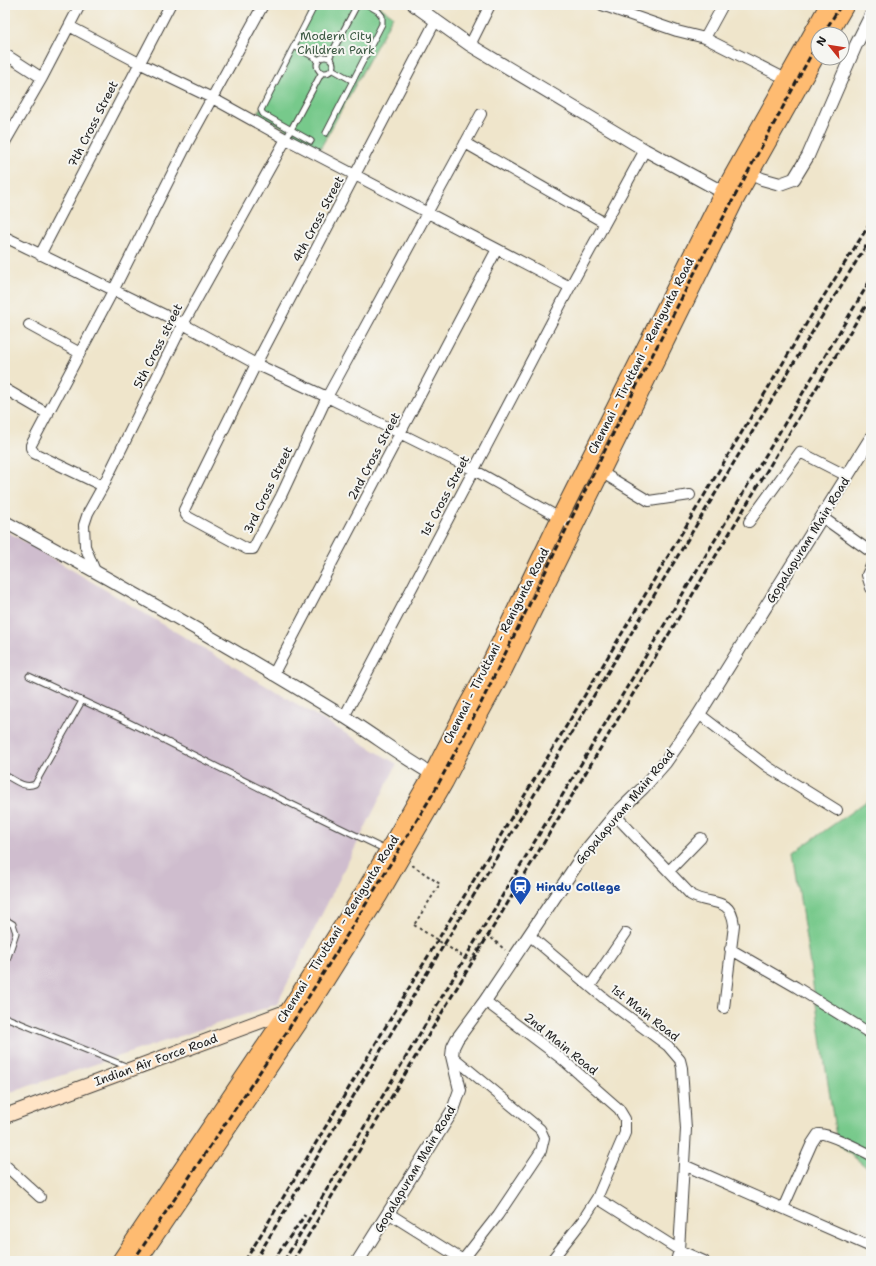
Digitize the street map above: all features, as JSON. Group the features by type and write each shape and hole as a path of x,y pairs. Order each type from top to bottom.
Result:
{"highway":[{"name":"Chennai - Tiruttani - Renigunta Road","path":"120,1261 288,1011 366,888 394,854 439,778 480,714 504,670 601,472 786,79 828,5"},
{"path":"834,26 846,5"},
{"name":"Chennai - Tiruttani - Renigunta Road","path":"439,778 466,707 490,663 560,517 730,196 751,174 811,66"},
{"name":"Chennai - Tiruttani - Renigunta Road","path":"138,1261 307,1010 379,896 394,854"}],"main road":[{"name":"Indian Air Force Road","path":"5,1116 288,1011 307,1010"}],"street":[{"path":"5,142 42,78 80,5"},
{"name":"7th Cross Street","path":"40,255 170,5"},
{"path":"103,486 34,453 31,445 114,289 212,98 263,5"},
{"path":"414,5 470,45 645,150 730,196"},
{"path":"470,45 490,5"},
{"path":"602,5 677,31 705,38 786,79"},
{"path":"705,38 723,5"},
{"path":"751,174 780,184 794,179 808,156 856,45 871,15"},
{"name":"4th Cross Street","path":"223,431 256,364 436,20"},
{"path":"69,26 139,63 288,135 356,175 570,287"},
{"path":"5,54 42,78"},
{"path":"327,397 481,114"},
{"name":"5th Cross street","path":"95,571 85,546 84,525 88,513 103,486 183,324 288,135"},
{"path":"465,143 605,223"},
{"name":"1st Cross Street","path":"344,717 570,287 645,150"},
{"path":"5,237 114,289 183,324 256,364 327,397 474,470 574,526"},
{"name":"2nd Cross Street","path":"273,675 497,250"},
{"path":"29,325 80,353"},
{"path":"5,390 48,414"},
{"name":"3rd Cross Street","path":"223,431 184,510 188,517 247,549 253,549 281,496 327,397"},
{"name":"Gopalapuram Main Road","path":"358,1261 453,1110 460,1090 452,1056 453,1047 457,1039 485,1001 586,849 615,815 643,788 665,762 699,714 871,438"},
{"path":"750,522 800,452 847,476"},
{"path":"601,472 649,501 690,495"},
{"path":"822,517 871,552"},
{"path":"5,522 95,571 273,675 344,717 439,778"},
{"path":"871,566 867,575 871,588"},
{"path":"699,714 768,767 837,810"},
{"path":"615,815 691,895 697,898 718,901 726,907 733,916 724,1008"},
{"path":"669,871 700,838"},
{"path":"590,986 626,933"},
{"name":"1st Main Road","path":"529,935 590,986 668,1046 680,1060 682,1068 686,1129 679,1250 676,1261"},
{"path":"730,949 796,987 871,1034"},
{"name":"2nd Main Road","path":"485,1001 562,1059 619,1109 625,1119 625,1133 597,1198"},
{"path":"388,1214 463,1260 498,1215 541,1151 544,1138 540,1129 452,1056"},
{"path":"783,1208 812,1143 818,1134 822,1133 830,1136 871,1155"},
{"path":"5,1165 40,1196"},
{"path":"684,1165 871,1247"},
{"path":"551,1261 583,1220 597,1198 679,1250 704,1261"}],"lane":[{"path":"311,141 288,135 263,114 261,110 315,5"},
{"path":"329,58 357,5"},
{"path":"326,133 382,24 382,16 368,5"},
{"path":"294,46 319,60"},
{"path":"319,60 324,57 329,58"},
{"path":"319,60 318,67 322,72 327,73 332,69 333,64 329,58"},
{"path":"332,69 353,81"},
{"path":"288,135 322,72"},
{"path":"29,676 124,720 394,854"},
{"path":"5,776 24,785 30,786 35,784 82,701"},
{"path":"5,919 13,924 16,932 5,966"},
{"path":"5,1017 133,1069"}],"path":[{"path":"394,854 440,884 414,925 470,961 488,935 514,958"}],"shaded area":[{"path":"5,530 397,764 277,1004 5,1094"}],"green space":[{"name":"Modern City Children Park","path":"314,5 377,5 393,16 320,149 258,113"},
{"path":"871,798 871,1171 837,1143 793,853"}],"railway":[{"path":"828,26 841,5"},
{"path":"133,1261 286,1033 434,792 481,703 635,389 715,233 810,57"},
{"path":"245,1261 808,321 871,222"},
{"path":"255,1261 816,326 871,238"},
{"path":"284,1261 871,279"},
{"path":"293,1261 871,297"},
{"path":"273,1261 305,1215"}],"place":[{"name":"Hindu College","path":"520,906"}]}
